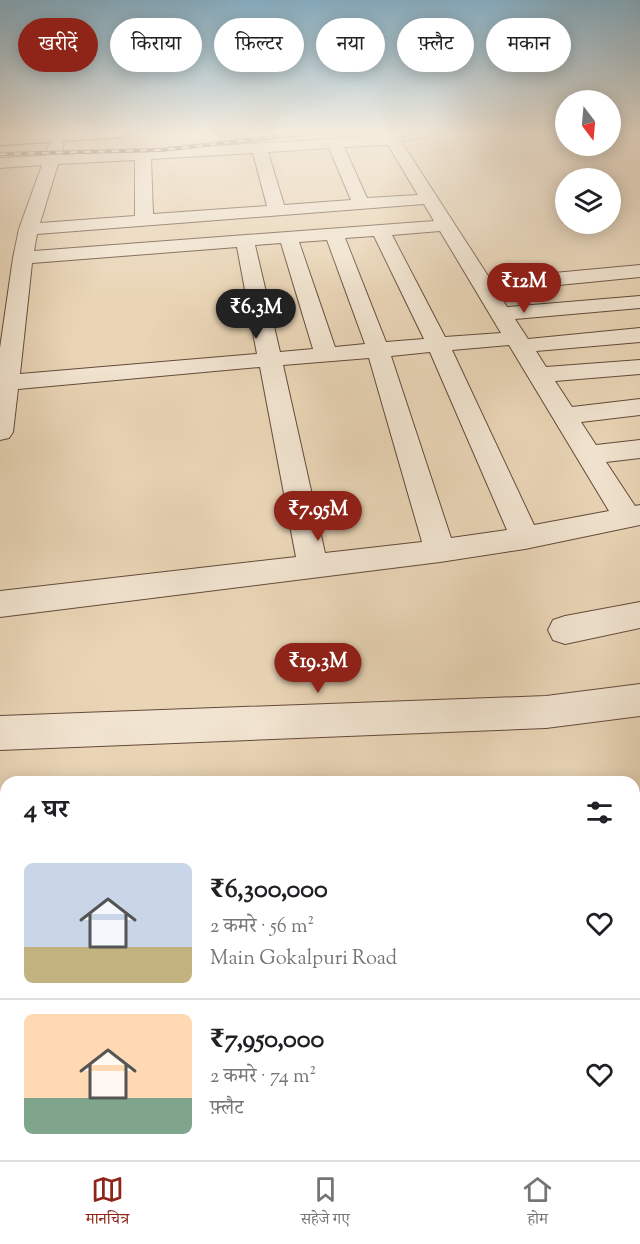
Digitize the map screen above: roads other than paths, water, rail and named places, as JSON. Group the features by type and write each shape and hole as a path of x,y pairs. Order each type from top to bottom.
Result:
{"street":[{"path":"0,432 3,383 22,242 43,186"},
{"path":"143,186 144,222"},
{"path":"271,186 278,210"},
{"path":"353,186 361,204"},
{"path":"0,604 440,551 525,538 634,516 589,455 421,186"},
{"path":"22,242 144,222 429,199"},
{"path":"195,218 202,244"},
{"path":"22,242 202,244 446,225"},
{"path":"380,230 438,345 525,538"},
{"path":"334,234 378,350 440,551"},
{"path":"288,237 326,354"},
{"path":"245,241 313,567"},
{"path":"484,286 640,271"},
{"path":"501,314 640,302"},
{"path":"3,383 438,345 640,335"},
{"path":"539,375 640,366"},
{"path":"564,416 640,407"},
{"path":"589,455 640,449"},
{"path":"565,630 640,615"},
{"path":"0,733 546,712 640,700"}]}
